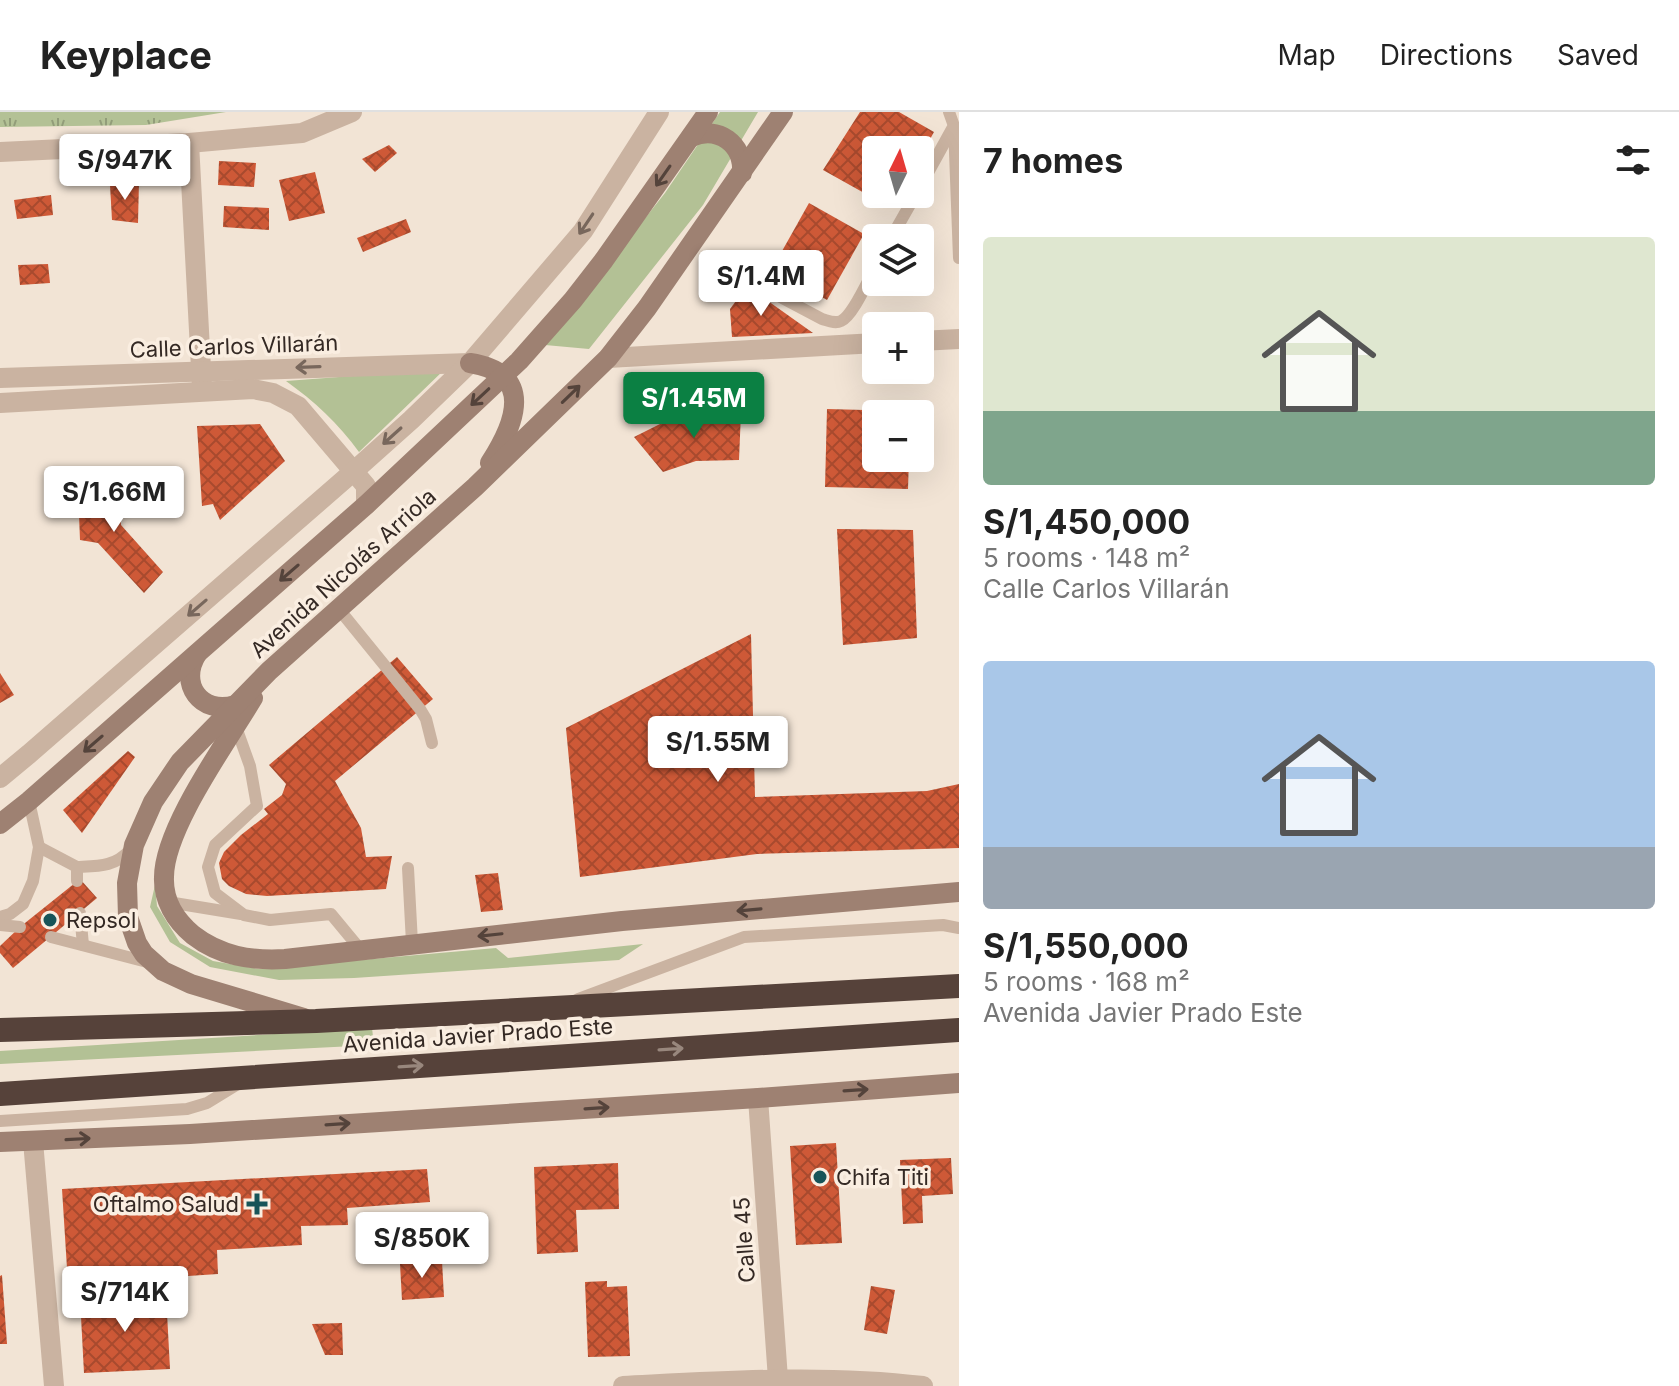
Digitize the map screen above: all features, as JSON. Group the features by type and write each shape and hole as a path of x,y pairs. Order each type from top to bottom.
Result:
{"highway":[{"name":"Avenida Javier Prado Este","path":"0,1030 316,1021 959,986"},
{"name":"Avenida Javier Prado Este","path":"0,1094 959,1030"}],"main road":[{"name":"Avenida Nicolás Arriola","path":"0,824 366,505 504,375 573,300 708,112"},
{"name":"Avenida Nicolás Arriola","path":"316,1021 191,984 163,971 137,943 128,917 127,883 134,845 153,802 172,772 269,671 475,487 608,358 647,308 783,112"},
{"path":"691,137 714,133 728,139 738,150 742,173"},
{"path":"470,363 504,375 513,398 511,422 475,487"},
{"path":"197,654 189,674 196,694 214,706 235,705"},
{"path":"269,671 196,792 170,848 164,875 164,890 179,922 200,940 228,954 254,960 285,959 622,921 959,892"},
{"path":"0,1142 190,1134 959,1083"}],"street":[{"path":"0,152 189,143 302,133 352,112"},
{"path":"0,778 354,471 470,363 583,231 659,112"},
{"path":"189,143 202,392"},
{"path":"934,340 959,339"},
{"path":"608,358 862,344"},
{"name":"Calle Carlos Villarán","path":"0,378 470,363"},
{"name":"Calle Carlos Villarán","path":"0,403 253,389 273,393 298,406 354,471 366,486 366,505"},
{"name":"Calle 45","path":"758,1098 778,1379"},
{"path":"33,1141 54,1386"},
{"path":"623,1386 778,1379 884,1381 923,1386"}],"lane":[{"path":"949,112 954,126 959,258"},
{"path":"934,162 954,126"},
{"path":"728,269 822,319 836,323 844,321 862,291"},
{"path":"338,608 420,709 432,743"},
{"path":"236,727 250,766 257,806 215,845 208,867 215,893 244,915"},
{"path":"0,917 23,904 33,881 39,847 29,801"},
{"path":"39,847 77,867 100,866 122,859 134,845"},
{"path":"77,867 77,881"},
{"path":"408,868 412,943"},
{"path":"168,902 270,920 331,914 360,949"},
{"path":"80,913 83,945"},
{"path":"0,925 20,927"},
{"path":"554,1008 744,937 943,925 959,928"},
{"path":"51,937 154,963"},
{"path":"0,1121 187,1109 207,1103 250,1076"}],"green space":[{"path":"0,112 226,112 146,125 0,127"},
{"path":"720,112 758,112 703,205 589,349 545,345 665,193"},
{"path":"445,369 359,452 326,414 286,381"},
{"path":"155,885 157,906 180,943 213,961 259,969 496,948 508,958 643,944 619,960 354,978 279,980 210,967 170,942 150,907"},
{"path":"372,1028 374,1045 0,1064 0,1051"}],"building":[{"path":"860,112 899,112 934,132 932,136 862,136 862,192 823,170"},
{"path":"389,145 397,153 375,172 362,159"},
{"path":"219,161 256,163 254,187 218,185"},
{"path":"315,172 325,213 289,221 279,180"},
{"path":"139,181 138,223 112,220 110,185"},
{"path":"51,195 53,215 17,219 14,200"},
{"path":"809,203 862,233 827,300 772,269"},
{"path":"224,206 269,208 269,230 223,227"},
{"path":"406,219 411,232 363,252 357,238"},
{"path":"48,264 50,283 20,285 18,265"},
{"path":"747,286 813,333 732,337 730,309"},
{"path":"827,409 862,410 862,472 909,472 908,489 825,487"},
{"path":"741,412 739,460 696,461 663,472 634,437 662,423 701,414"},
{"path":"260,424 285,461 220,520 213,504 202,506 197,426"},
{"path":"118,485 121,525 163,572 144,593 98,543 80,540 78,489"},
{"path":"837,529 913,530 917,638 843,645"},
{"path":"751,634 755,797 927,791 959,784 959,848 757,854 580,877 566,728"},
{"path":"397,657 433,699 335,781 361,828 366,857 392,856 386,889 267,896 246,894 229,886 222,879 219,863 224,852 268,814 264,809 282,795 286,784 269,765"},
{"path":"0,673 14,695 0,703"},
{"path":"128,751 135,757 82,833 63,810"},
{"path":"498,873 503,910 481,912 475,875"},
{"name":"Repsol","path":"80,879 97,898 13,968 0,953 0,946"},
{"path":"836,1143 842,1243 796,1245 790,1146"},
{"path":"951,1158 953,1194 922,1196 923,1223 903,1224 900,1160"},
{"path":"618,1163 619,1209 576,1210 578,1252 537,1254 534,1167"},
{"path":"427,1169 430,1202 347,1208 348,1225 301,1226 302,1245 217,1250 218,1274 68,1284 62,1189"},
{"path":"442,1261 444,1297 402,1300 400,1264"},
{"path":"2,1275 7,1344 0,1344"},
{"path":"607,1281 607,1287 627,1286 630,1356 588,1357 585,1282"},
{"path":"871,1286 895,1290 887,1334 864,1330"},
{"path":"166,1294 170,1369 84,1373 80,1298"},
{"path":"342,1323 343,1355 325,1355 312,1324"}],"place":[{"name":"Repsol","path":"50,920"},
{"name":"Chifa Titi","path":"820,1177"},
{"name":"Oftalmo Salud","path":"257,1204"}]}
